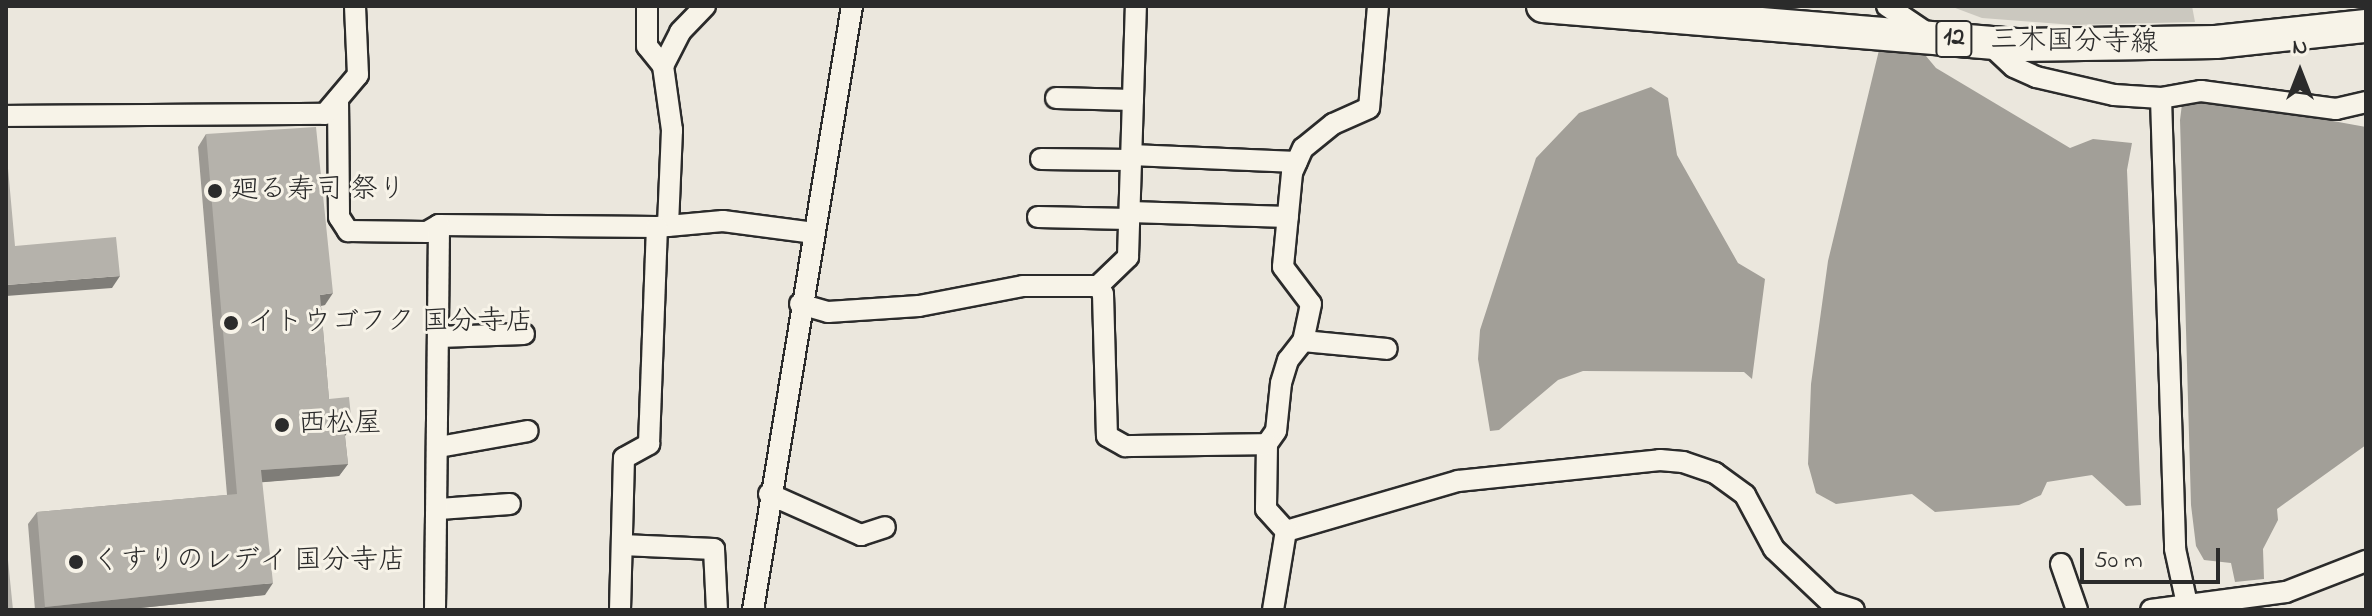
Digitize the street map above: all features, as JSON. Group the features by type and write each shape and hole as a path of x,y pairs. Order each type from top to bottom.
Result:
{"main road":[{"name":"三木国分寺線","path":"1543,6 1988,43 2138,46 2366,26"}],"street":[{"path":"6,116 325,114 358,75 355,6"},
{"path":"620,610 624,458 649,444 662,227 672,130 663,66 647,46 647,6"},
{"path":"663,66 680,32 705,6"},
{"path":"753,610 800,304 852,6"},
{"path":"800,304 828,312 919,306 1023,286 1098,286 1128,257 1136,6"},
{"path":"1286,531 1266,509 1267,444 1276,431 1288,360 1303,341 1311,304 1283,267 1297,162 1303,148 1333,124 1369,108 1378,6"},
{"path":"1887,6 1933,37"},
{"path":"1988,43 2014,67 2036,77 2114,95 2161,98 2201,91 2336,109 2366,102"},
{"path":"1056,98 1133,100"},
{"path":"2161,98 2175,549 2187,604"},
{"path":"338,99 339,217 348,231 427,232 439,225 662,227 723,221 814,233"},
{"path":"1041,159 1297,162"},
{"path":"1038,217 1288,217"},
{"path":"435,610 439,509 439,225"},
{"path":"1098,286 1103,294 1107,436 1125,446 1267,444"},
{"path":"439,337 524,334"},
{"path":"1303,341 1387,349"},
{"path":"439,447 528,431"},
{"path":"1286,531 1458,481 1660,460 1683,462 1715,473 1745,495 1774,549 1831,606 1854,610"},
{"path":"769,494 861,535 885,527"},
{"path":"439,509 510,504"},
{"path":"1273,610 1286,531"},
{"path":"622,545 714,549 717,610"},
{"path":"2151,610 2286,592 2366,561"},
{"path":"2061,564 2077,610"}],"shaded area":[{"path":"1950,6 2192,6 2195,22 2073,25 1982,18"},
{"path":"1880,46 1921,50 1936,68 2070,148 2093,139 2132,143 2127,170 2141,505 2126,506 2092,475 2047,482 2041,495 2019,505 1935,512 1912,494 1836,504 1816,493 1808,464 1811,384 1828,261"},
{"path":"1651,87 1668,98 1677,155 1738,263 1765,279 1752,379 1744,372 1583,371 1558,380 1499,430 1490,431 1478,359 1480,330 1536,158 1579,113"},
{"path":"2201,97 2366,127 2366,445 2277,509 2278,520 2263,549 2264,579 2235,582 2231,563 2204,560 2196,546 2191,505 2180,120 2182,104"}],"building":[{"path":"316,127 333,293 320,295 329,399 349,397 352,426 344,428 348,464 261,470 273,583 45,607 37,512 237,494 206,134"},
{"path":"6,146 15,246 116,237 120,276 6,285"},
{"path":"6,540 13,610 6,610"}],"place":[{"name":"廻る寿司 祭り","path":"215,191"},
{"name":"イトウゴフク 国分寺店","path":"231,323"},
{"name":"西松屋","path":"282,425"},
{"name":"くすりのレデイ 国分寺店","path":"76,562"}]}
